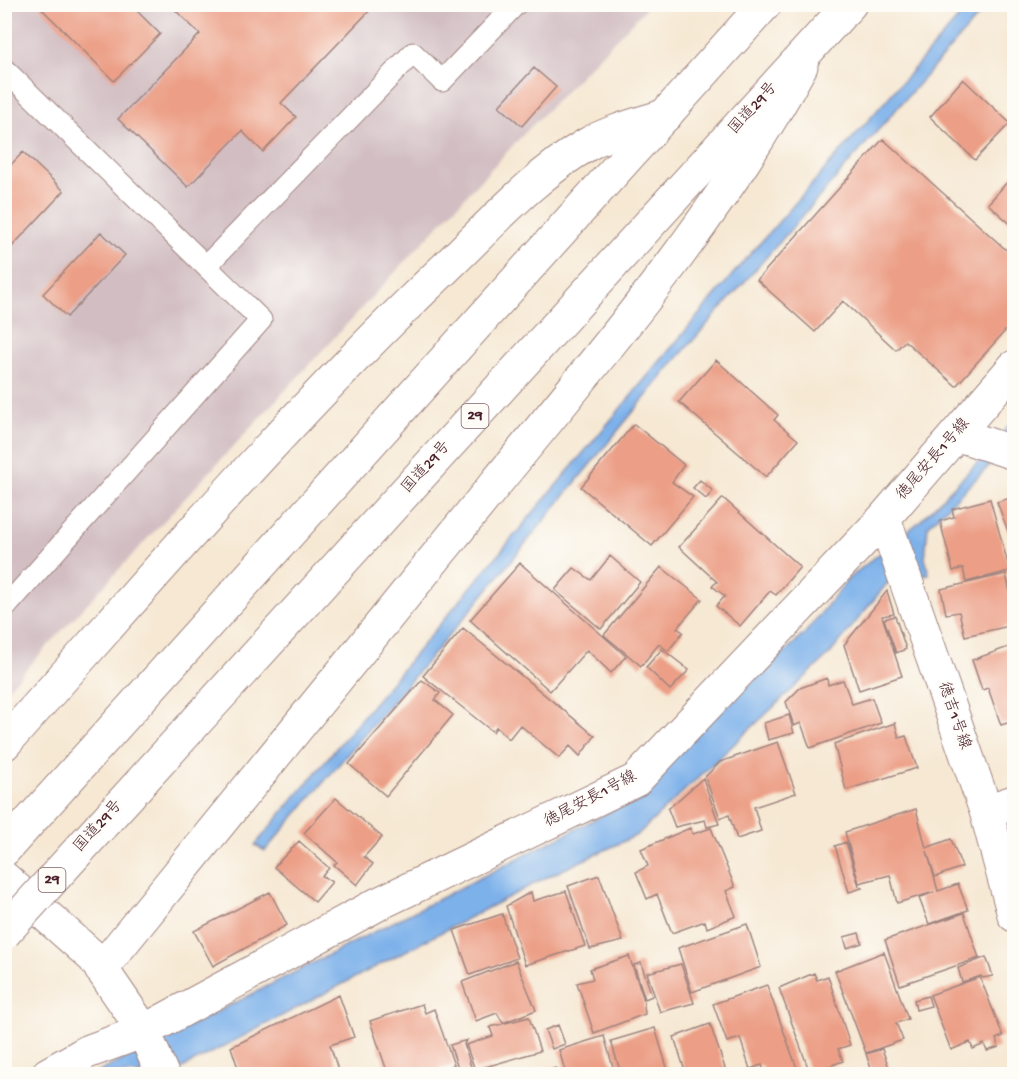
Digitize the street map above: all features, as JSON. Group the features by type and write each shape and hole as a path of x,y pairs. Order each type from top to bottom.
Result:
{"main road":[{"path":"4,850 765,4"},
{"name":"国道29号","path":"4,933 850,4"},
{"path":"101,969 558,407 664,272 746,159 778,109 814,44"},
{"path":"4,744 350,360 432,281 532,186 559,164 589,144 666,115"},
{"name":"徳尾安長1号線","path":"48,1074 87,1052 146,1036 378,904 636,780 884,518 1014,367"},
{"path":"956,434 1014,453"},
{"name":"徳吉1号線","path":"884,518 1000,806 1014,915"},
{"path":"4,878 73,937 101,969 146,1036 162,1074"}],"lane":[{"path":"206,266 413,54 442,81 516,4"},
{"path":"4,69 261,320 4,609"}],"shaded area":[{"path":"5,5 649,5 518,140 5,692"}],"water":[{"path":"970,5 988,5 675,361 475,605 265,851 255,845 738,268"},
{"path":"1014,419 1014,435 988,467 928,526 925,558 929,574 921,575 914,555 885,586 830,654 637,835 545,878 171,1074 95,1074 617,808 805,633 849,578 919,522 978,462"}],"building":[{"path":"37,4 130,4 160,34 114,81"},
{"path":"169,4 372,4 374,6 281,103 296,117 263,152 242,131 188,187 118,119 200,34"},
{"path":"534,68 556,87 522,126 499,106"},
{"path":"963,79 1010,123 975,160 930,117"},
{"path":"883,139 1014,257 1014,321 956,386 905,341 896,350 843,301 815,332 757,280"},
{"path":"23,152 64,191 4,255 4,172"},
{"path":"1014,174 1014,227 988,204"},
{"path":"101,232 125,255 67,317 43,294"},
{"path":"716,360 778,415 774,420 798,440 766,477 679,402"},
{"path":"634,424 684,465 672,482 693,497 652,546 581,487"},
{"path":"700,480 713,491 706,499 693,488"},
{"path":"1014,497 1014,547 997,502"},
{"path":"723,498 800,567 776,595 770,591 740,626 716,606 725,596 712,586 717,582 679,547"},
{"path":"990,499 1010,571 966,582 963,568 953,571 940,521 954,517 952,509"},
{"path":"610,556 640,582 601,629 555,590 574,568 591,580"},
{"path":"520,563 626,656 611,673 587,650 550,691 470,620"},
{"path":"661,567 702,599 677,628 683,632 668,651 659,644 641,666 604,635"},
{"path":"1006,574 1014,609 1014,625 965,636 959,612 946,614 941,589"},
{"path":"887,591 894,614 882,616 902,676 859,690 844,645"},
{"path":"895,616 906,649 896,653 884,619"},
{"path":"463,628 595,736 580,756 570,746 559,758 520,725 509,739 496,727 493,732 423,676"},
{"path":"1014,645 1014,721 1001,725 988,688 982,690 972,660"},
{"path":"662,649 689,670 670,690 646,667"},
{"path":"827,678 828,685 843,680 852,704 872,698 881,723 810,748 801,723 794,726 786,702 800,688"},
{"path":"422,680 440,693 435,700 453,715 386,796 349,764"},
{"path":"789,715 794,733 768,740 764,723"},
{"path":"895,723 899,738 906,736 917,768 846,790 834,744"},
{"path":"778,742 796,793 754,807 761,831 737,839 729,815 720,818 705,777 720,762"},
{"path":"703,778 719,824 707,827 705,820 675,827 668,809"},
{"path":"336,798 382,837 364,857 373,864 357,885 334,865 337,862 304,833"},
{"path":"916,809 926,848 951,839 962,867 935,877 927,851 938,891 958,884 968,910 929,924 919,898 934,892 897,903 890,875 859,883 845,832"},
{"path":"690,828 693,834 711,828 735,887 726,891 736,916 707,928 705,921 672,933 657,894 647,899 636,872 648,866 641,849"},
{"path":"299,841 329,868 322,876 332,882 315,902 274,867"},
{"path":"846,842 859,886 862,888 849,892 835,846"},
{"path":"599,875 623,941 590,949 568,886"},
{"path":"566,891 585,946 525,965 506,906 531,892 533,901"},
{"path":"270,892 287,925 213,966 194,931"},
{"path":"964,913 979,958 900,985 885,940"},
{"path":"502,914 517,958 470,975 454,930"},
{"path":"747,924 761,967 692,992 678,948"},
{"path":"859,933 862,943 847,948 844,937"},
{"path":"884,952 908,1019 896,1023 903,1040 866,1053 835,971"},
{"path":"629,956 643,997 645,1014 594,1033 577,983 593,979 590,969"},
{"path":"986,957 993,976 983,978 981,976 962,982 958,968"},
{"path":"516,961 536,1010 503,1023 497,1013 476,1021 462,982"},
{"path":"641,963 652,996 645,999 634,965"},
{"path":"681,964 694,1003 660,1012 647,973"},
{"path":"814,973 817,980 828,976 850,1045 838,1049 843,1061 810,1073 779,988"},
{"path":"980,977 1003,1036 996,1039 999,1047 987,1051 984,1044 973,1049 970,1042 951,1050 930,995"},
{"path":"767,985 799,1074 765,1074 762,1065 750,1069 740,1038 727,1042 713,1004"},
{"path":"339,995 354,1037 330,1045 339,1073 240,1074 231,1047"},
{"path":"928,996 931,1006 916,1010 914,1000"},
{"path":"422,1004 425,1013 434,1009 454,1065 426,1074 388,1074 370,1021"},
{"path":"529,1017 540,1051 475,1070 466,1045 493,1036 490,1027"},
{"path":"710,1024 727,1074 686,1074 674,1037"},
{"path":"558,1025 565,1044 552,1049 545,1030"},
{"path":"655,1028 669,1074 621,1074 611,1041"},
{"path":"604,1036 615,1074 566,1074 559,1050"},
{"path":"467,1040 464,1044 472,1070 460,1074 450,1045"},
{"path":"882,1049 890,1070 873,1074 866,1054"},
{"path":"490,1068 492,1074 473,1074"},
{"path":"556,1068 558,1074 536,1074"},
{"path":"833,1068 835,1074 813,1074"}]}
